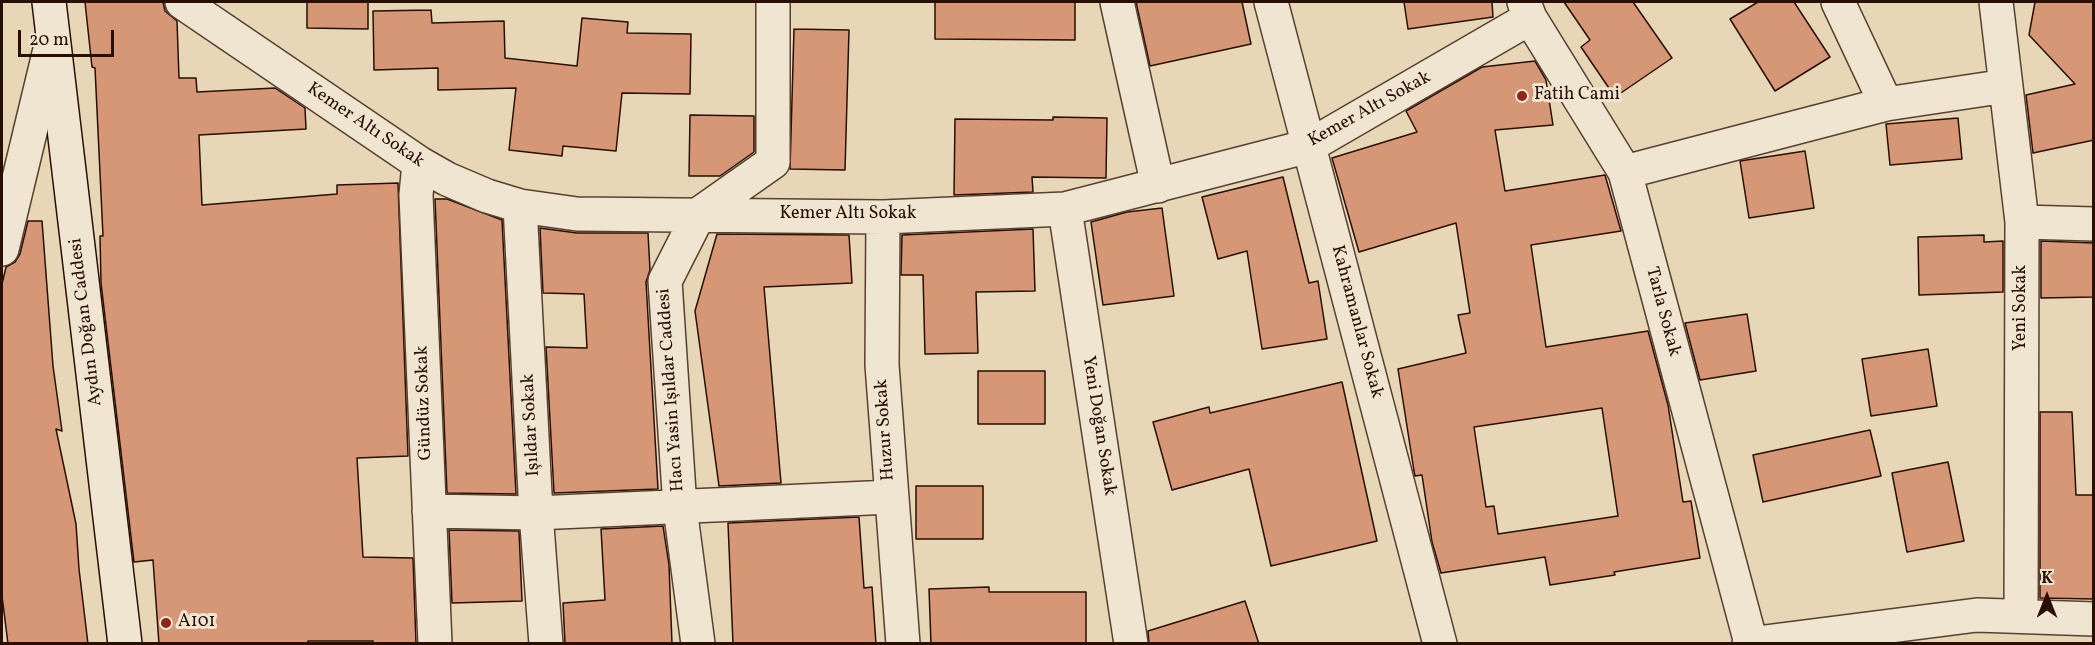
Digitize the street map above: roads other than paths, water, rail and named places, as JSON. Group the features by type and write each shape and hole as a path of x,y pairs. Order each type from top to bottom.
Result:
{"street":[{"name":"Aydın Doğan Caddesi","path":"49,2 125,644"},
{"name":"Kemer Altı Sokak","path":"182,2 419,163 447,179 487,196 520,206 577,214 883,217 1065,209 1309,146 1527,10"},
{"name":"Hacı Yasin Işıldar Caddesi","path":"698,644 680,508 665,281 699,214 773,162 772,2"},
{"path":"1117,2 1158,186"},
{"name":"Kahramanlar Sokak","path":"1271,2 1440,644"},
{"path":"1838,2 1886,104"},
{"name":"Yeni Sokak","path":"1996,2 2022,222 2021,616"},
{"name":"Tarla Sokak","path":"1527,10 1625,172 1750,643"},
{"path":"2,249 53,36"},
{"path":"1625,172 1886,104 2006,86"},
{"name":"Gündüz Sokak","path":"419,163 416,195 435,644"},
{"name":"Işıldar Sokak","path":"520,206 536,513 546,644"},
{"name":"Yeni Doğan Sokak","path":"1065,209 1131,644"},
{"name":"Huzur Sokak","path":"883,217 882,365 903,644"},
{"path":"2022,222 2094,224"},
{"path":"429,511 536,513 891,497"},
{"path":"1750,643 1977,615 2094,619"}],"place":[{"name":"Fatih Cami","path":"1522,96"},
{"name":"A101","path":"166,623"}]}
